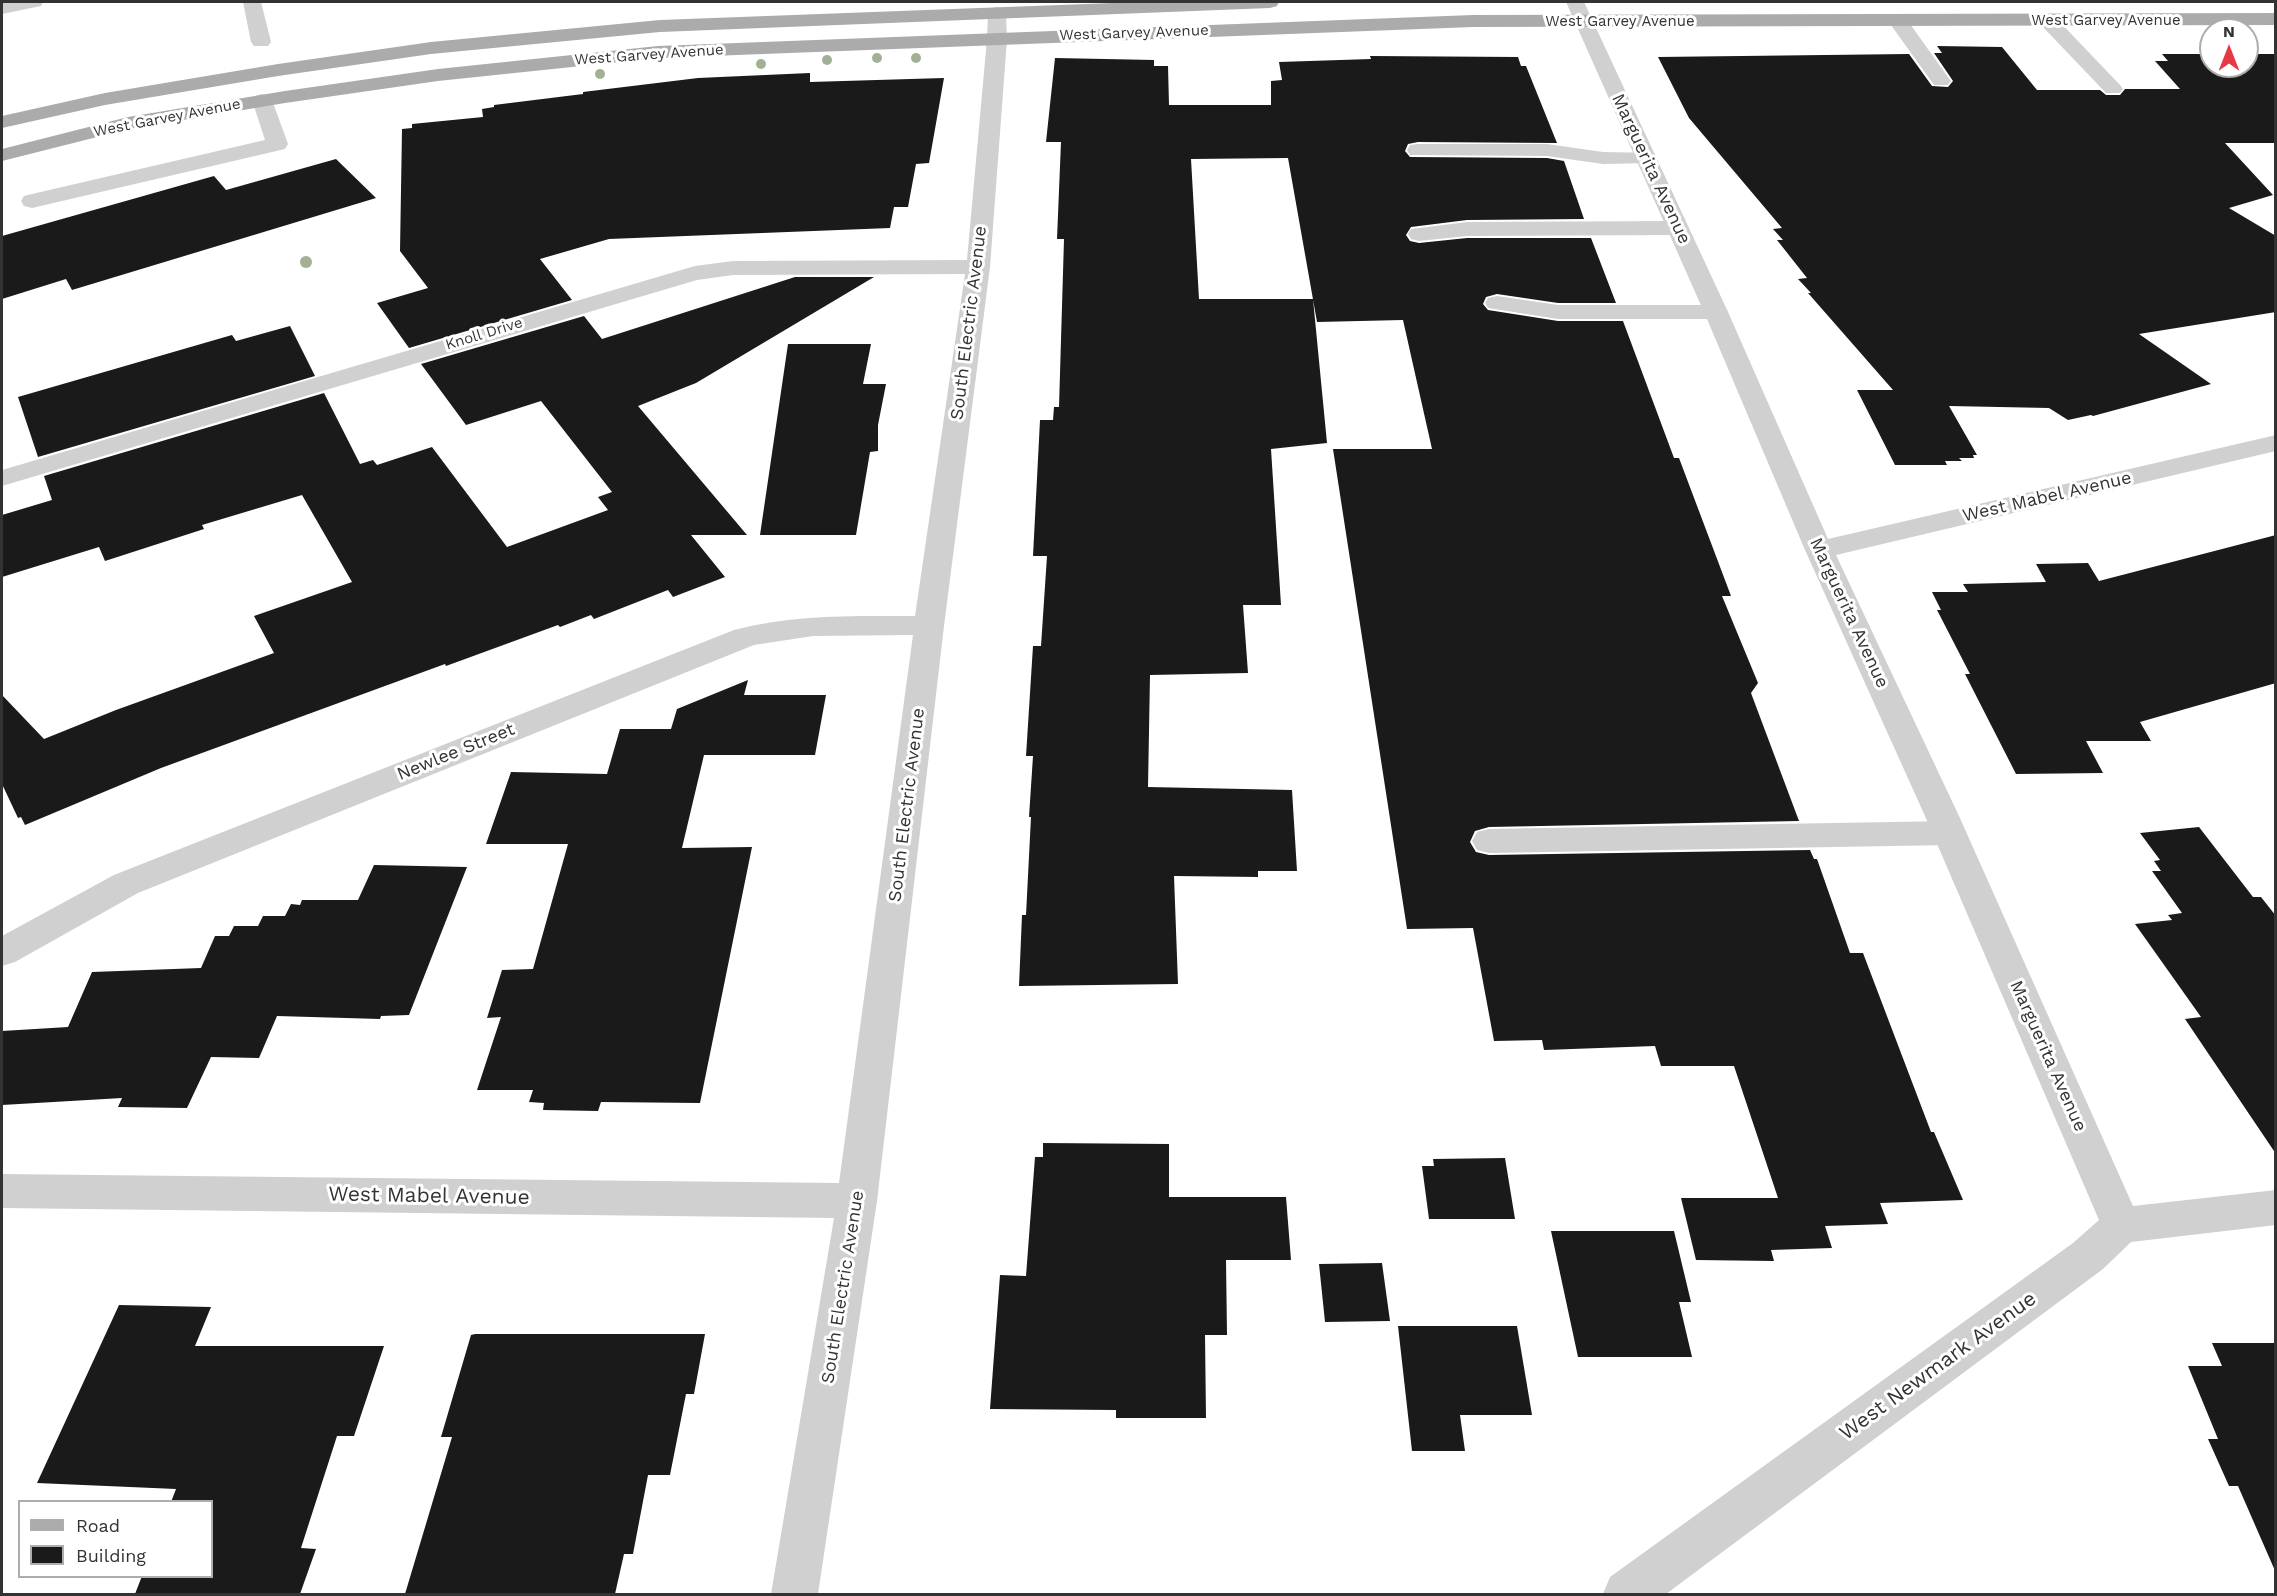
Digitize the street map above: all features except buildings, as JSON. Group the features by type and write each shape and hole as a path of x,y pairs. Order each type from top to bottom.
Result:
{"main road":[{"name":"West Garvey Avenue","path":"2,122 105,99 278,70 431,48 660,26 1270,2"},
{"path":"2043,2 2054,21"},
{"name":"West Garvey Avenue","path":"2,155 128,123 262,100 438,75 658,52 1473,21 1579,12 1898,21 2276,19"},
{"path":"278,70 285,97"}],"street":[{"path":"2,8 34,2"},
{"path":"252,2 261,42"},
{"name":"Marguerita Avenue","path":"1579,12 1626,142 1678,228 1819,550 1949,832 2121,1225"},
{"name":"South Electric Avenue","path":"794,1594 857,1201 929,626 978,267 997,39 997,13"},
{"path":"1898,21 1941,81"},
{"path":"2054,21 2113,89"},
{"path":"32,201 277,144 262,100"},
{"path":"1547,150 1581,141 1626,142"},
{"path":"1418,150 1547,150 1603,158 1626,142"},
{"path":"1419,234 1467,229 1678,228"},
{"name":"Knoll Drive","path":"2,478 695,273 733,268 978,267"},
{"path":"1497,303 1558,312 1716,312"},
{"name":"West Mabel Avenue","path":"1819,550 2276,443"},
{"name":"Newlee Street","path":"2,952 126,884 745,637 772,629 798,626 929,626"},
{"path":"1489,841 1949,832"},
{"name":"West Mabel Avenue","path":"2,1191 857,1201"},
{"path":"2121,1225 2276,1207"},
{"name":"West Newmark Avenue","path":"1627,1594 2088,1256 2121,1225"}]}
